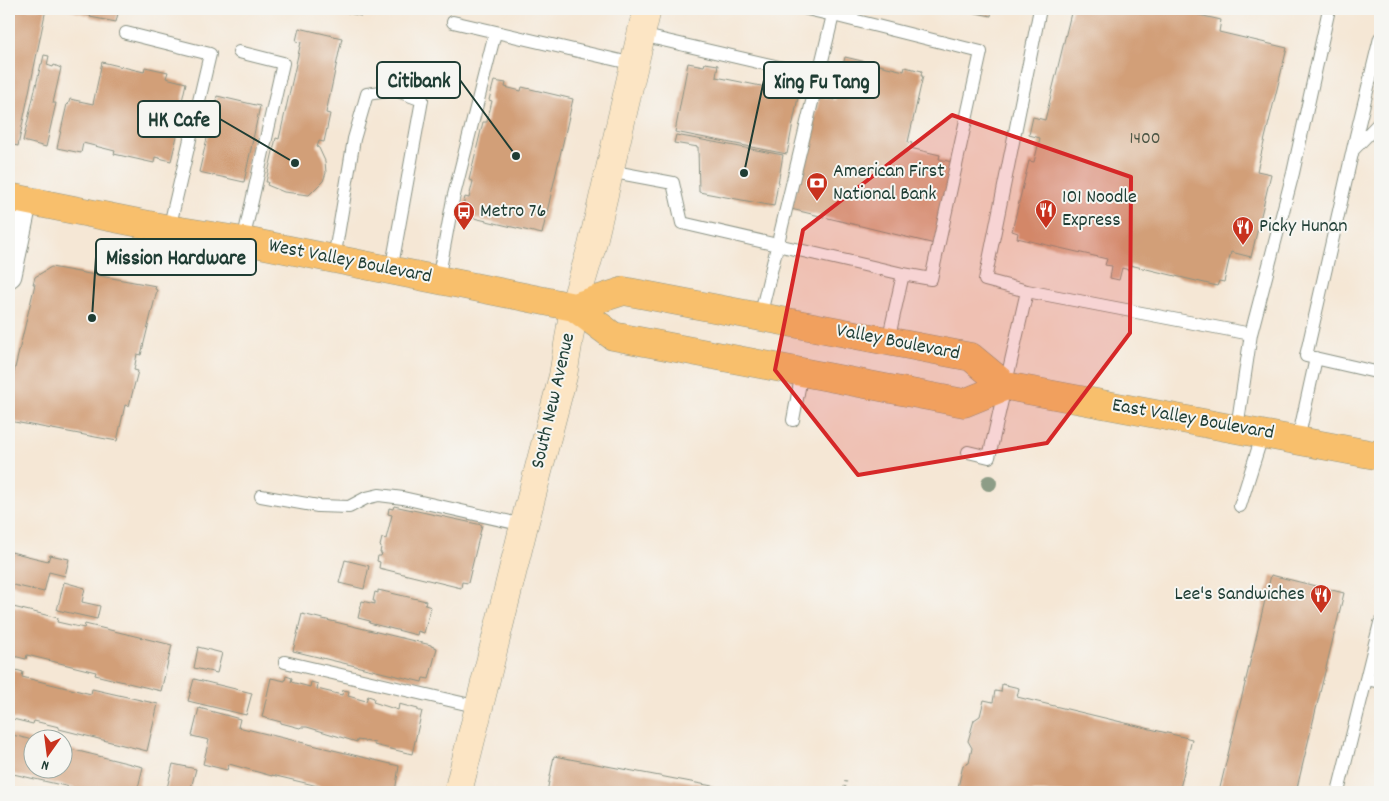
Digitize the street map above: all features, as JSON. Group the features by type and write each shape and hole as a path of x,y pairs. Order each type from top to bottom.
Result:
{"main road":[{"name":"South New Avenue","path":"458,792 563,376 574,307 592,246 647,9"},
{"name":"West Valley Boulevard","path":"17,199 169,229 243,241 574,307"},
{"name":"Valley Boulevard","path":"574,307 624,291 971,357 1006,386"},
{"path":"574,307 613,336 964,403 1006,386"},
{"name":"East Valley Boulevard","path":"1006,386 1250,430 1380,456"}],"street":[{"path":"9,275 17,199"}],"lane":[{"path":"609,171 673,183 682,224 930,279 981,52 807,9"},
{"path":"1040,9 985,280 1027,291 1250,334"},
{"path":"1240,506 1250,430 1250,334 1294,173 1329,9"},
{"path":"760,317 832,15"},
{"path":"453,22 634,64"},
{"path":"438,280 453,199 495,33"},
{"path":"126,34 210,54 169,229"},
{"path":"641,36 818,76"},
{"path":"1380,38 1306,356 1380,373"},
{"path":"239,52 283,63 243,241"},
{"path":"334,260 354,139 367,94 395,90 422,100 391,270"},
{"path":"1353,150 1380,122"},
{"path":"888,341 903,274"},
{"path":"968,452 989,457 1027,291"},
{"path":"1298,440 1316,358"},
{"path":"793,420 802,372"},
{"path":"261,496 318,506 349,507 366,498 379,495 403,498 524,525"},
{"path":"1338,792 1380,623"},
{"path":"285,662 479,707"},
{"path":"1366,679 1380,682"}],"path":[{"path":"844,792 846,780"}],"highlighted area":[{"path":"952,115 1131,177 1130,333 1047,443 858,475 775,370 803,230"}],"building":[{"path":"9,9 46,9 18,146 9,144"},
{"path":"65,9 119,9 116,22 90,17"},
{"path":"332,9 363,9 361,16"},
{"path":"956,9 992,9 991,16"},
{"path":"1072,9 1125,9 1142,13 1143,9 1173,9 1221,20 1219,32 1287,48 1257,171 1271,174 1251,257 1231,252 1224,282 1219,281 1217,286 1130,265 1129,270 1122,268 1119,280 1110,278 1112,266 1105,265 1107,259 1017,238 1018,233 1012,231 1029,161 1034,162 1040,138 1029,135 1033,117 1045,120"},
{"path":"299,28 342,38 326,113 330,114 324,142 319,141 317,147 325,161 326,173 323,181 309,195 284,192 267,185 268,182 266,182 276,138 279,139 301,42 296,41"},
{"path":"44,55 49,56 47,65 61,68 53,103 56,103 46,147 23,141"},
{"path":"845,57 904,71 905,67 922,71 921,76 923,76 908,142 912,143 910,148 940,155 939,159 952,162 935,244 791,209 820,96 835,100"},
{"path":"102,62 144,72 145,67 168,72 166,78 186,83 176,128 179,128 171,161 155,157 154,163 114,154 115,151 83,143 81,153 57,148 67,104 70,99 93,104"},
{"path":"688,63 704,66 705,63 718,65 716,77 781,90 784,79 797,82 795,92 799,92 787,154 675,132"},
{"path":"494,81 506,83 505,87 521,91 522,87 573,99 542,234 461,215 465,197 469,198 473,181 469,180 483,122 487,122 492,101 489,100"},
{"path":"217,96 260,106 244,182 199,172"},
{"path":"676,135 783,155 774,206 699,192 698,147 674,143"},
{"path":"51,267 156,286 155,289 157,290 141,355 137,354 134,370 138,371 129,406 125,405 117,441 9,421 9,393 35,284 33,284 35,277"},
{"path":"394,506 482,525 468,583 462,582 461,588 379,568 378,556 381,556 382,553 380,553 380,546 382,538 386,539 392,515 388,514 389,508 393,509"},
{"path":"11,552 48,561 50,555 69,559 65,576 49,572 44,592 9,584"},
{"path":"345,560 369,566 364,589 339,583"},
{"path":"1271,575 1344,593 1296,792 1219,792"},
{"path":"64,582 85,588 82,602 100,606 97,619 57,610"},
{"path":"378,590 426,601 425,605 431,607 424,633 418,631 417,635 369,623 370,621 358,618 362,601 375,604 375,601 373,601 375,592 378,593"},
{"path":"9,606 58,618 57,622 84,628 85,624 172,645 161,691 95,675 96,672 27,655 26,659 9,655"},
{"path":"302,614 437,648 429,679 423,678 422,682 293,651"},
{"path":"198,647 222,653 217,673 194,668"},
{"path":"9,668 23,672 22,677 91,694 92,689 158,704 147,751 72,732 72,728 59,728 34,721 33,724 9,718"},
{"path":"286,676 292,678 291,682 310,687 311,682 318,684 317,689 342,695 343,690 349,691 348,696 366,701 368,696 374,698 373,702 398,710 399,704 422,711 412,754 374,745 375,743 357,740 357,742 307,727 300,728 262,717 271,678 285,681"},
{"path":"194,679 252,693 246,715 188,701"},
{"path":"1002,684 1019,688 1017,697 1192,739 1179,792 957,792 963,765 969,763 972,748 968,741 974,720 980,716 984,700 993,702 995,691 1001,692"},
{"path":"199,708 240,719 238,727 399,766 395,792 343,792 229,764 227,770 203,764 209,740 192,736"},
{"path":"9,734 22,737 22,776 9,773"},
{"path":"72,749 143,767 137,792 74,792 74,788 31,778 72,778"},
{"path":"554,756 728,789 728,792 547,792"},
{"path":"173,764 196,769 190,792 166,792"}],"place":[{"name":"Citibank","path":"516,156"},
{"name":"HK Cafe","path":"295,163"},
{"name":"Xing Fu Tang","path":"744,173"},
{"name":"American First National Bank","path":"817,202"},
{"name":"101 Noodle Express","path":"1046,229"},
{"name":"Metro 76","path":"464,231"},
{"name":"Picky Hunan","path":"1243,246"},
{"name":"Mission Hardware","path":"92,318"},
{"name":"Lee's Sandwiches","path":"1321,614"}]}
